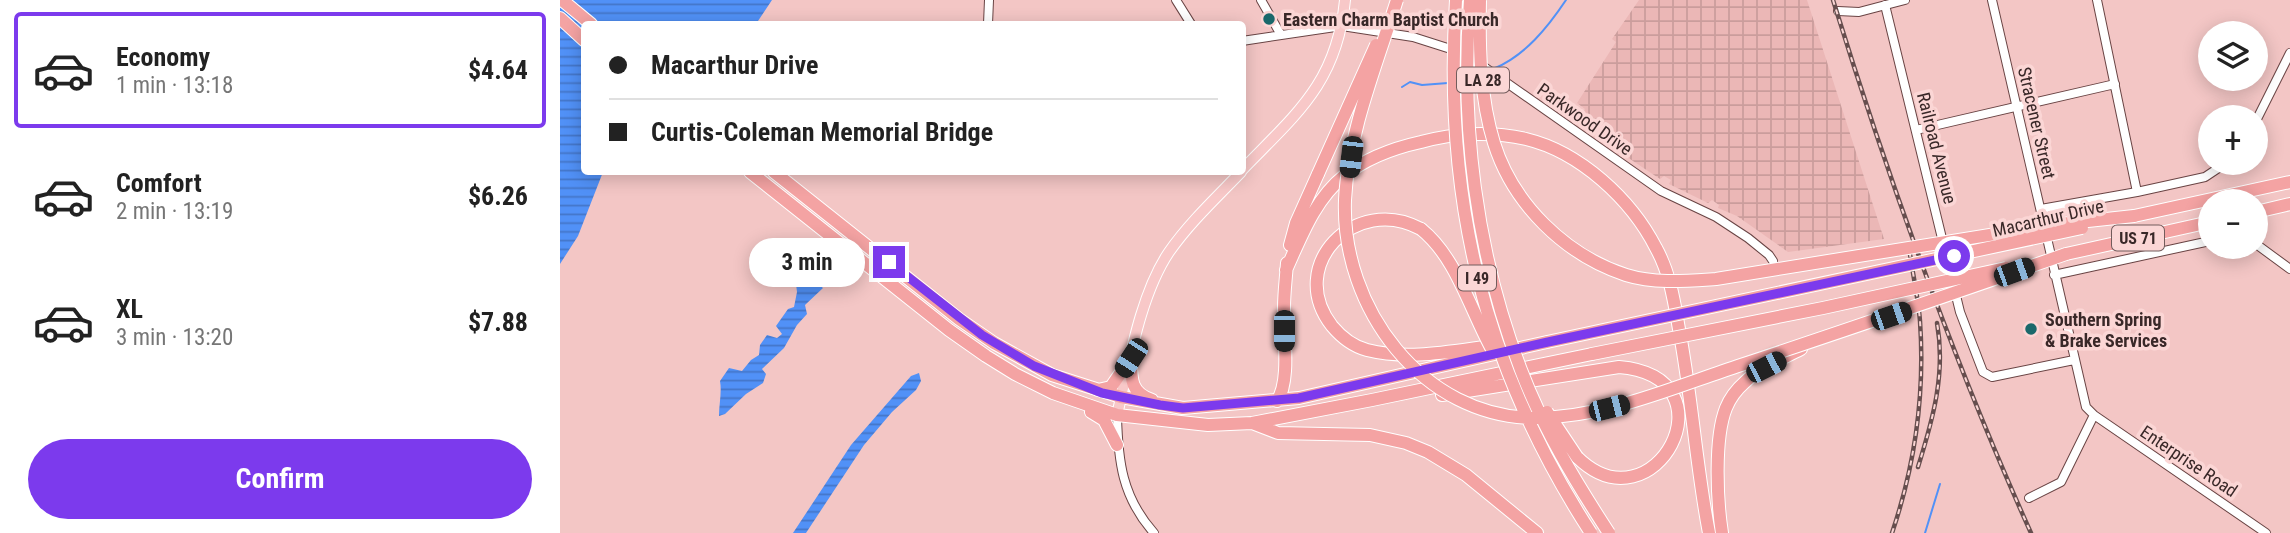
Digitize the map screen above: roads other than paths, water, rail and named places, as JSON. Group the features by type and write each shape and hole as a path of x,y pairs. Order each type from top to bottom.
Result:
{"highway":[{"path":"562,0 587,21"},
{"path":"1277,401 1282,393 1284,376 1284,308 1288,251 1296,223 1396,0"},
{"path":"1396,0 1351,157 1345,200 1348,244 1359,285 1374,317 1394,348 1424,377 1456,398 1479,408 1534,418 1560,416 1633,402 2066,254"},
{"name":"I 49","path":"1456,0 1453,108 1458,173 1472,258 1510,382 1526,420 1556,478 1591,533"},
{"name":"I 49","path":"1470,0 1467,93 1469,139 1480,226 1501,307 1521,370 1552,439 1568,470 1609,533"},
{"name":"LA 28","path":"1480,0 1481,60 1486,106 1493,141 1503,166 1530,208 1557,236 1588,257 1626,275 1665,282 1716,279 2077,221 2134,216"},
{"path":"560,18 581,37"},
{"path":"1286,270 1308,222 1342,177 1377,156 1409,145 1459,135 1507,136 1551,148 1585,168 1602,181 1635,216 1657,249 1665,268 1674,300 1709,533"},
{"name":"US 71","path":"754,175 967,344 1032,383 1117,415 1208,425 1252,423 1372,400 1823,308 2198,225"},
{"name":"Macarthur Drive","path":"778,175 971,328 1034,366 1092,390 1183,408 1299,398 2287,183"},
{"path":"2268,209 2290,204"},
{"path":"1510,382 1449,262 1437,244 1420,229 1393,218 1372,219 1342,233 1327,250 1318,277 1318,297 1324,315 1342,337 1366,349 1406,356 1528,342 1547,342"},
{"path":"1722,533 1720,439 1723,418 1730,400 1751,376 1815,342"},
{"path":"1092,390 1106,390 1111,387 1131,358"},
{"path":"1131,358 1132,382 1138,394 1183,408"},
{"path":"1372,400 1397,401 1619,367 1635,369 1667,388 1675,400 1679,423 1673,447 1658,469 1638,480 1613,481 1590,471 1577,457 1521,370"},
{"path":"1032,383 1098,416 1108,425 1117,445"},
{"path":"1252,423 1278,433 1370,435 1406,443 1428,452 1466,475 1537,533"}],"main road":[{"path":"1246,167 1313,93 1329,65 1342,26 1345,0"},
{"path":"1117,415 1146,300 1160,268 1184,232 1238,175"}],"street":[{"path":"988,21 989,0"},
{"path":"1176,0 1189,21"},
{"path":"1261,0 1281,35"},
{"path":"1838,11 1859,12 1905,0"},
{"name":"Stracener Street","path":"1992,0 2082,398 2094,415"},
{"path":"2097,0 2137,192"},
{"name":"Railroad Avenue","path":"1885,5 1960,312 1983,372 1992,377 2074,360"},
{"name":"Parkwood Drive","path":"1246,40 1342,26 1413,37 1443,46 1487,69 1661,191 1716,217 1738,231 1773,261"},
{"path":"2264,105 2290,53"},
{"path":"1916,131 2115,84"},
{"path":"2041,209 2137,192 2208,175"},
{"path":"2054,275 2198,244"},
{"path":"2268,253 2290,270"},
{"path":"1117,415 1117,445 1129,495 1137,511 1154,533"},
{"path":"2029,498 2061,482 2094,415"},
{"name":"Enterprise Road","path":"2094,415 2266,533"}],"water":[{"path":"568,0 772,0 758,21 581,21 581,175 602,175 578,236 560,264 560,8"},
{"path":"787,262 792,262 801,276 823,288 805,305 807,314 797,325 784,348 762,369 766,374 763,383 719,416 720,381 729,368 742,371 759,355 760,345 767,335 777,338 782,334 776,326 788,309 794,307 796,284 789,287 785,285"},
{"path":"919,373 921,381 916,390 892,412 864,445 806,533 793,533 851,445 911,376"}],"waterway":[{"path":"1493,69 1515,57 1535,40 1566,0"},
{"path":"1402,87 1410,82 1422,85 1448,83"},
{"path":"1925,533 1940,484"}],"railway":[{"path":"1833,0 1924,270 1975,402 2031,533"},
{"path":"1892,533 1912,455 1921,375 1920,321 1909,247"},
{"path":"1918,467 1937,396 1940,360 1937,323"}],"place":[{"name":"Eastern Charm Baptist Church","path":"1269,19"},
{"name":"Southern Spring & Brake Services","path":"2031,329"}]}
